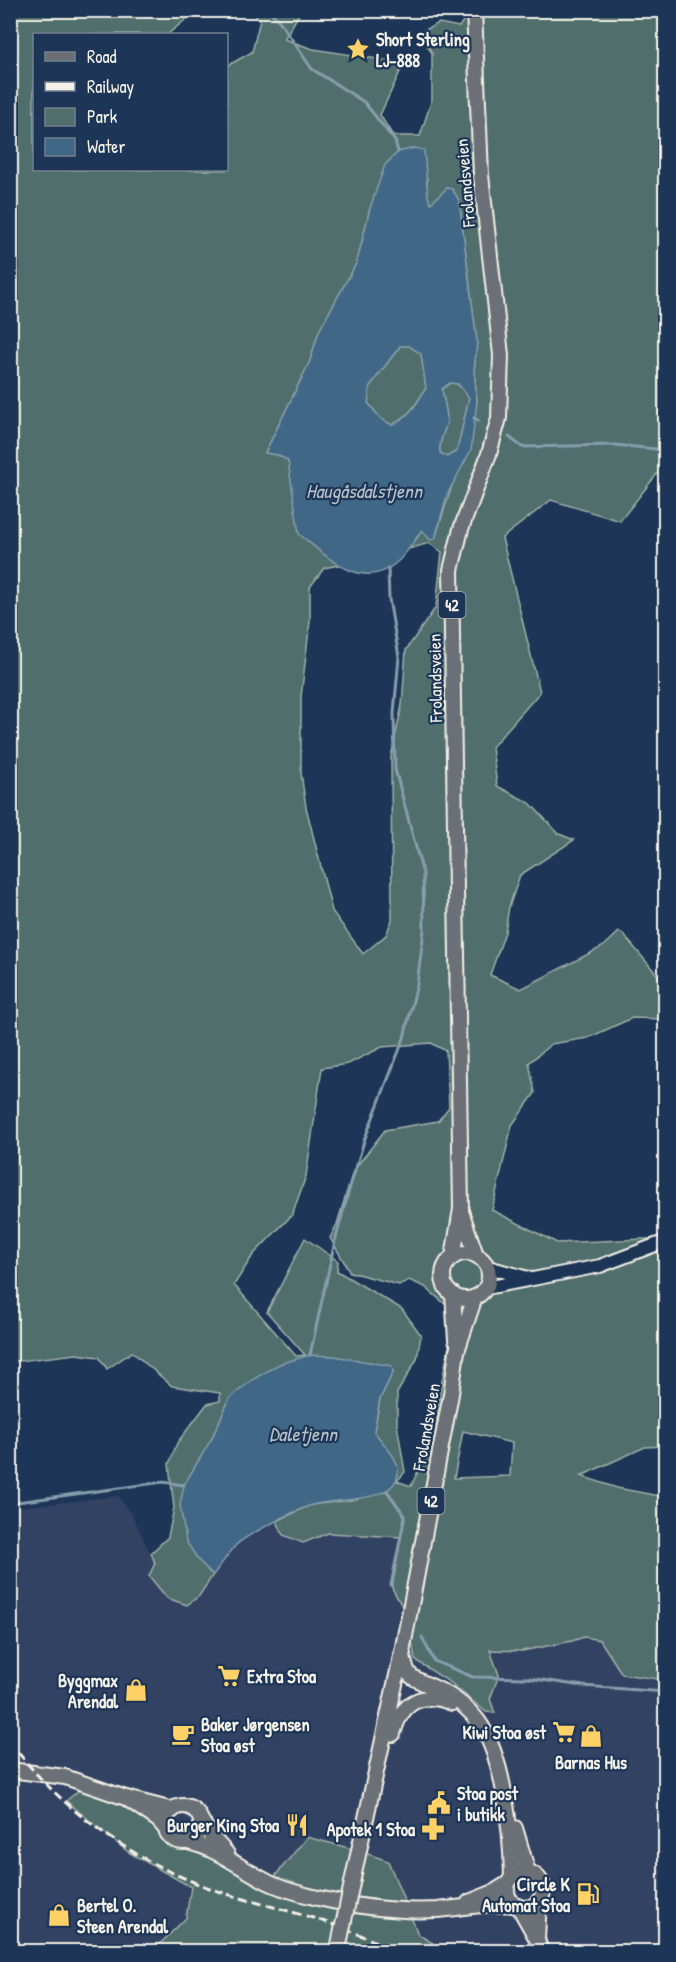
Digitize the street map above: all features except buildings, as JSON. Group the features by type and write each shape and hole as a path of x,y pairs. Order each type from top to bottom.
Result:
{"main road":[{"name":"Frolandsveien","path":"453,1257 461,1209 451,570 460,530 489,454 499,418 501,356 481,175 474,10"},
{"name":"Frolandsveien","path":"461,1209 476,1255"},
{"path":"453,1294 468,1299 481,1292 528,1278 557,1275 600,1266 666,1241"},
{"path":"453,1257 464,1252 476,1255"},
{"name":"42","path":"476,1255 488,1267 489,1281 481,1292"},
{"name":"42","path":"453,1257 447,1263 443,1274 445,1285 453,1294"},
{"path":"488,1267 528,1278"},
{"name":"Frolandsveien","path":"338,1950 402,1652 451,1394 457,1351 470,1308 481,1292"},
{"name":"Frolandsveien","path":"453,1294 457,1351"},
{"path":"402,1652 404,1665 412,1676 442,1691 465,1708 487,1735 528,1872"},
{"name":"Frolandsveien","path":"376,1775 385,1765 396,1720 405,1708 423,1698 441,1698 465,1708"},
{"path":"10,1770 65,1776 126,1798 173,1810"},
{"path":"502,1785 510,1844 510,1880 507,1896 539,1945"},
{"path":"126,1798 158,1820 166,1828 171,1838 176,1841 203,1845 270,1883 295,1893 358,1907 393,1911 513,1905 530,1907 539,1901"},
{"path":"166,1828 166,1818 173,1810 179,1807 189,1807 198,1814 210,1836 233,1860"},
{"path":"188,1842 197,1836 202,1826 201,1820"},
{"path":"456,1907 494,1892 517,1873 528,1872 536,1875 543,1891 539,1901 539,1945"}],"shaded area":[{"path":"118,1496 132,1515 155,1563 150,1570 199,1596 237,1543 277,1521 283,1535 303,1543 328,1533 401,1537 392,1588 408,1617 415,1660 451,1683 486,1712 495,1713 490,1699 499,1675 490,1650 522,1651 584,1637 600,1640 622,1674 665,1680 665,1951 445,1951 418,1935 388,1861 271,1881 88,1783 67,1801 128,1852 191,1887 186,1918 153,1951 11,1952 11,1508"}],"green space":[{"path":"10,11 196,11 169,33 33,33 33,171 228,171 228,65 252,52 260,20 251,11 301,11 284,39 313,49 404,63 380,115 393,136 420,136 432,99 432,53 419,33 439,23 459,27 470,11 665,11 665,471 660,470 620,521 551,500 502,538 540,692 492,747 497,786 530,803 559,834 574,840 520,875 509,907 505,932 490,975 521,989 604,946 619,932 665,984 665,1019 632,1018 588,1038 551,1044 529,1063 535,1093 512,1125 492,1210 557,1243 665,1238 665,1446 645,1447 581,1476 617,1488 665,1497 665,1680 622,1674 600,1640 584,1637 522,1651 490,1650 499,1675 490,1699 495,1713 486,1712 451,1683 415,1660 408,1617 392,1588 401,1537 328,1533 303,1543 283,1535 277,1521 310,1505 352,1500 387,1491 374,1431 380,1399 393,1372 230,1398 212,1438 208,1571 213,1575 199,1596 187,1605 167,1598 149,1576 155,1563 151,1553 168,1537 174,1508 169,1464 177,1443 207,1404 220,1401 220,1393 172,1386 132,1352 107,1369 99,1357 76,1354 11,1362","holes":["427,178 427,197 431,204 447,188 459,200 477,342 474,370 477,401 474,418 435,538 423,529 409,549 429,543 442,552 436,607 406,650 402,705 391,757 392,920 386,935 363,954 332,911 306,807 301,773 301,697 310,621 310,587 324,568 338,565 300,534 288,460 278,455 265,453 310,361 319,331 357,262 370,208","431,1043 446,1051 449,1107 438,1121 385,1130 353,1171 337,1224 330,1238 350,1272 399,1285 409,1280 425,1287 446,1305 451,1336 440,1391 435,1436 411,1486 397,1481 405,1472 397,1424 397,1393 417,1359 421,1335 402,1309 337,1271 338,1261 305,1238 267,1312 305,1355 296,1356 234,1285 253,1255 292,1215 306,1176 322,1068 348,1064 382,1047","463,1431 512,1443 510,1476 454,1478"]},
{"path":"400,346 409,346 421,354 426,388 412,409 392,425 381,419 368,403 370,386"},
{"path":"450,383 458,384 469,398 457,451 447,457 440,453 440,444 447,419 442,389"},
{"path":"88,1783 131,1795 238,1864 271,1881 307,1837 388,1861 418,1934 445,1951 153,1951 186,1918 191,1887 128,1852 66,1801"}],"water":[{"name":"Haugåsdalstjenn","path":"415,148 424,150 428,197 431,203 447,188 452,189 459,200 477,342 474,370 477,401 471,450 447,495 435,539 430,540 422,530 407,552 396,563 383,571 370,574 357,573 333,561 299,534 288,461 278,455 265,453 310,361 319,331 357,262 370,208 385,165 398,152","holes":["400,346 409,346 421,354 426,388 408,414 392,425 381,419 368,403 370,386","450,383 458,384 469,398 457,451 447,457 440,453 440,444 447,419 442,389"]},
{"name":"Daletjenn","path":"310,1355 334,1356 392,1366 393,1372 380,1399 374,1431 395,1459 397,1478 392,1486 383,1492 358,1499 309,1506 270,1524 236,1545 213,1575 198,1560 186,1541 180,1505 184,1485 212,1438 230,1398 252,1380 279,1364"}],"waterway":[{"path":"269,10 280,22 312,69 364,102 395,141 398,152"},
{"path":"474,418 479,421"},
{"path":"509,437 522,447 615,445 666,450"},
{"path":"310,1355 335,1241 349,1190 365,1138 404,1038 417,984 424,930 423,874 395,769 394,713 399,657 389,599 388,568"},
{"path":"10,1503 163,1482 184,1485"},
{"path":"387,1491 405,1516 391,1585"},
{"path":"422,1637 434,1661 473,1677 528,1678 583,1686 666,1692"}],"railway":[{"path":"10,1742 31,1768 80,1815 106,1835 164,1869 227,1894 354,1932 394,1952"}],"place":[{"name":"Short Sterling LJ-888","path":"358,49"},
{"name":"Extra Stoa","path":"229,1676"},
{"name":"Byggmax Arendal","path":"136,1690"},
{"name":"Kiwi Stoa øst","path":"564,1732"},
{"name":"Baker Jørgensen Stoa øst","path":"183,1734"},
{"name":"Barnas Hus","path":"591,1736"},
{"name":"Stoa post i butikk","path":"439,1803"},
{"name":"Burger King Stoa","path":"297,1825"},
{"name":"Apotek 1 Stoa","path":"433,1829"},
{"name":"Circle K Automat Stoa","path":"588,1894"},
{"name":"Bertel O. Steen Arendal","path":"59,1915"}]}
